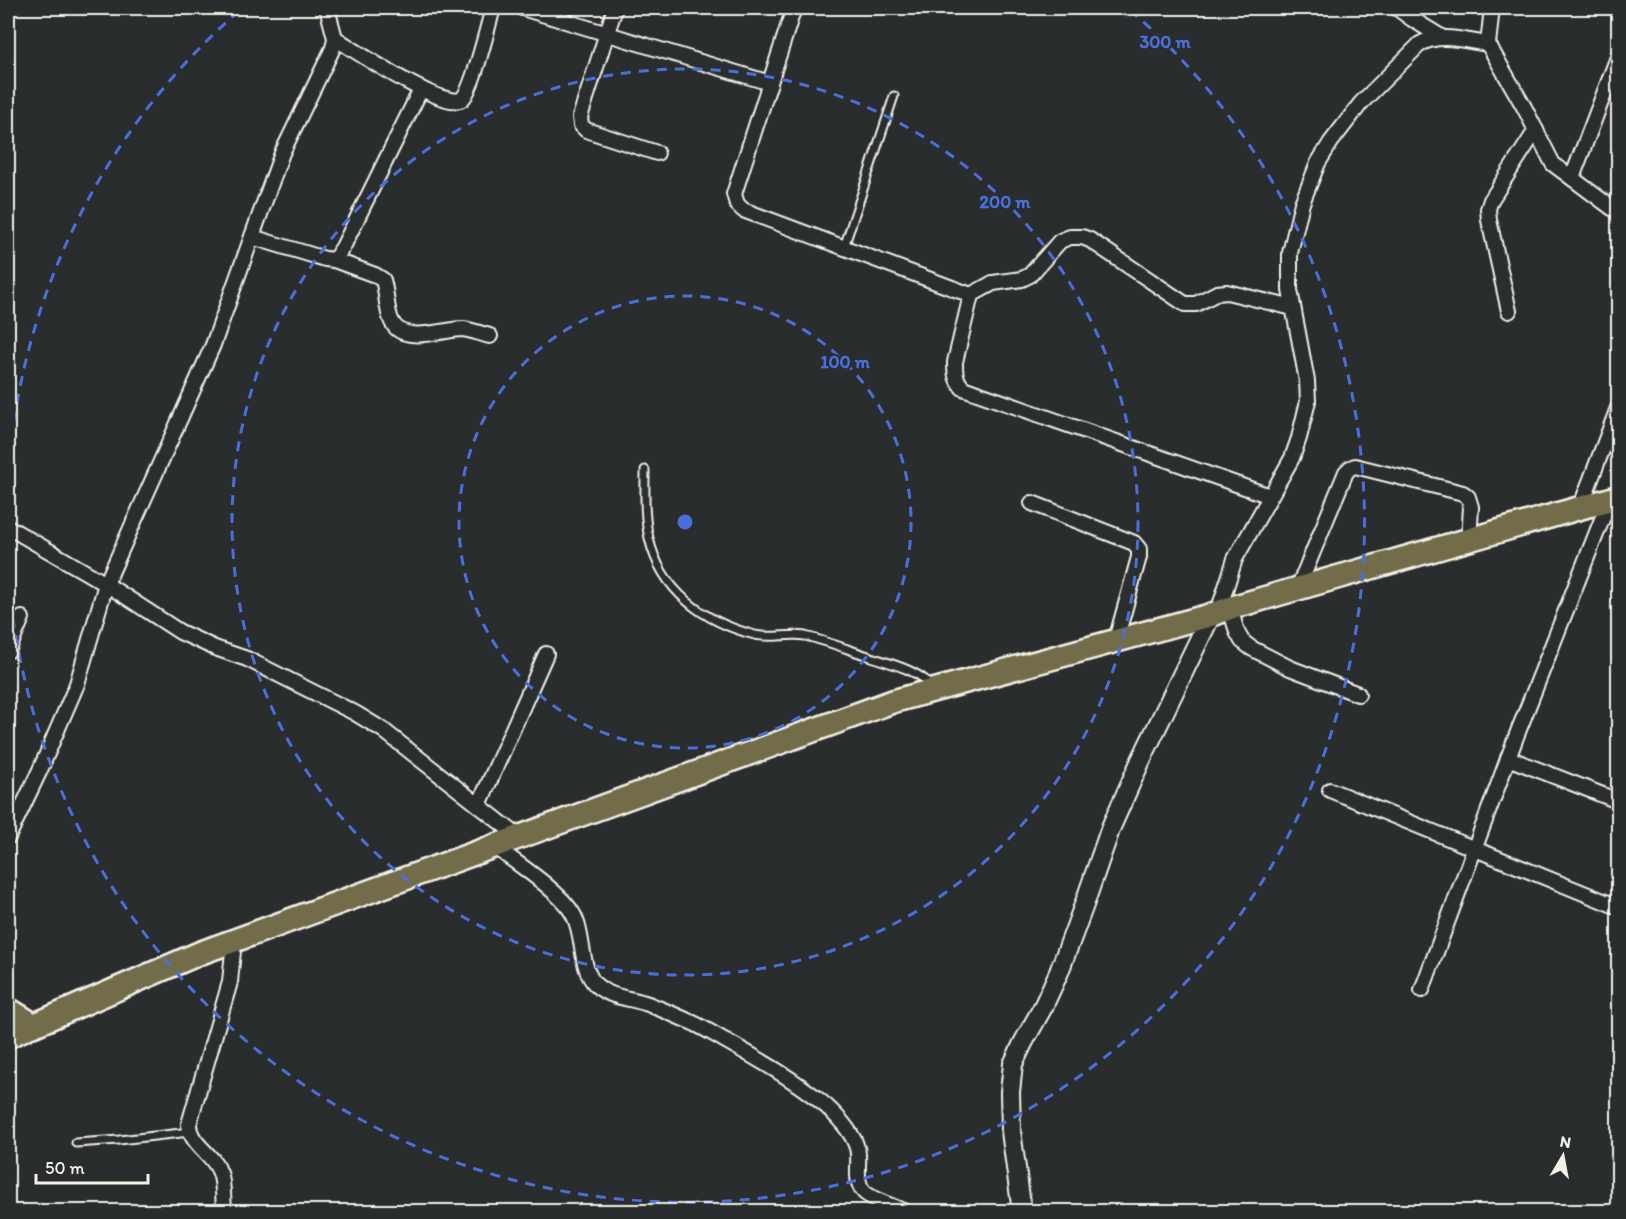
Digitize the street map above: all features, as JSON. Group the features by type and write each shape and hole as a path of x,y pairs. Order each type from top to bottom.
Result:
{"highway":[{"path":"8,1009 34,1025 234,940 883,705 1614,498"}],"main road":[{"path":"1022,1212 1011,1131 1010,1092 1013,1064 1059,972 1111,827 1141,760 1220,611"},
{"path":"8,1037 34,1025"}],"street":[{"path":"8,837 77,684 106,584 213,345 282,153 327,61 335,38 327,8"},
{"path":"335,38 381,68 421,89 455,102 461,100 470,87 493,8"},
{"path":"522,8 770,83"},
{"path":"615,8 580,117 581,125 586,130 657,153"},
{"path":"794,8 734,194 737,204 743,210 971,295"},
{"path":"1397,8 1443,38"},
{"path":"1492,8 1488,44 1553,164 1618,211"},
{"path":"1358,694 1290,668 1251,648 1242,641 1220,611 1235,559 1292,458 1308,401 1307,381 1290,290 1290,253 1302,203 1321,158 1355,111 1420,44 1428,39 1443,38 1488,44"},
{"path":"1572,178 1618,57"},
{"path":"334,260 343,247 421,89"},
{"path":"1509,311 1488,209 1491,200 1536,130"},
{"path":"252,237 334,260 383,280 391,320 396,328 405,333 430,334 467,329 490,336"},
{"path":"1270,496 963,388 957,381 955,362 971,295 993,283 1022,279 1030,275 1060,241 1070,237 1090,240 1185,303 1196,304 1217,293 1227,292 1293,308"},
{"path":"1580,508 1618,408"},
{"path":"1298,588 1346,472 1355,466 1468,497 1470,501 1469,540"},
{"path":"1422,990 1508,758 1614,498"},
{"path":"1032,503 1134,543 1138,549 1139,558 1116,640"},
{"path":"8,527 106,584 180,632 247,659 355,713 383,730 519,837"},
{"path":"8,651 22,618"},
{"path":"479,805 546,654"},
{"path":"1508,758 1618,801"},
{"path":"1330,790 1618,907"},
{"path":"494,846 540,881 572,911 581,935 586,968 597,986 618,996 689,1021 739,1048 796,1084 826,1107 855,1141 858,1149 859,1184 863,1191 904,1212"},
{"path":"224,1212 220,1173 215,1163 195,1140 190,1132 189,1124 230,982 234,940"}],"lane":[{"path":"844,247 894,96"},
{"path":"645,470 644,507 649,538 658,566 669,584 685,600 704,614 729,626 756,635 805,636 903,668 929,682 936,690"},
{"path":"76,1143 190,1132"}]}
